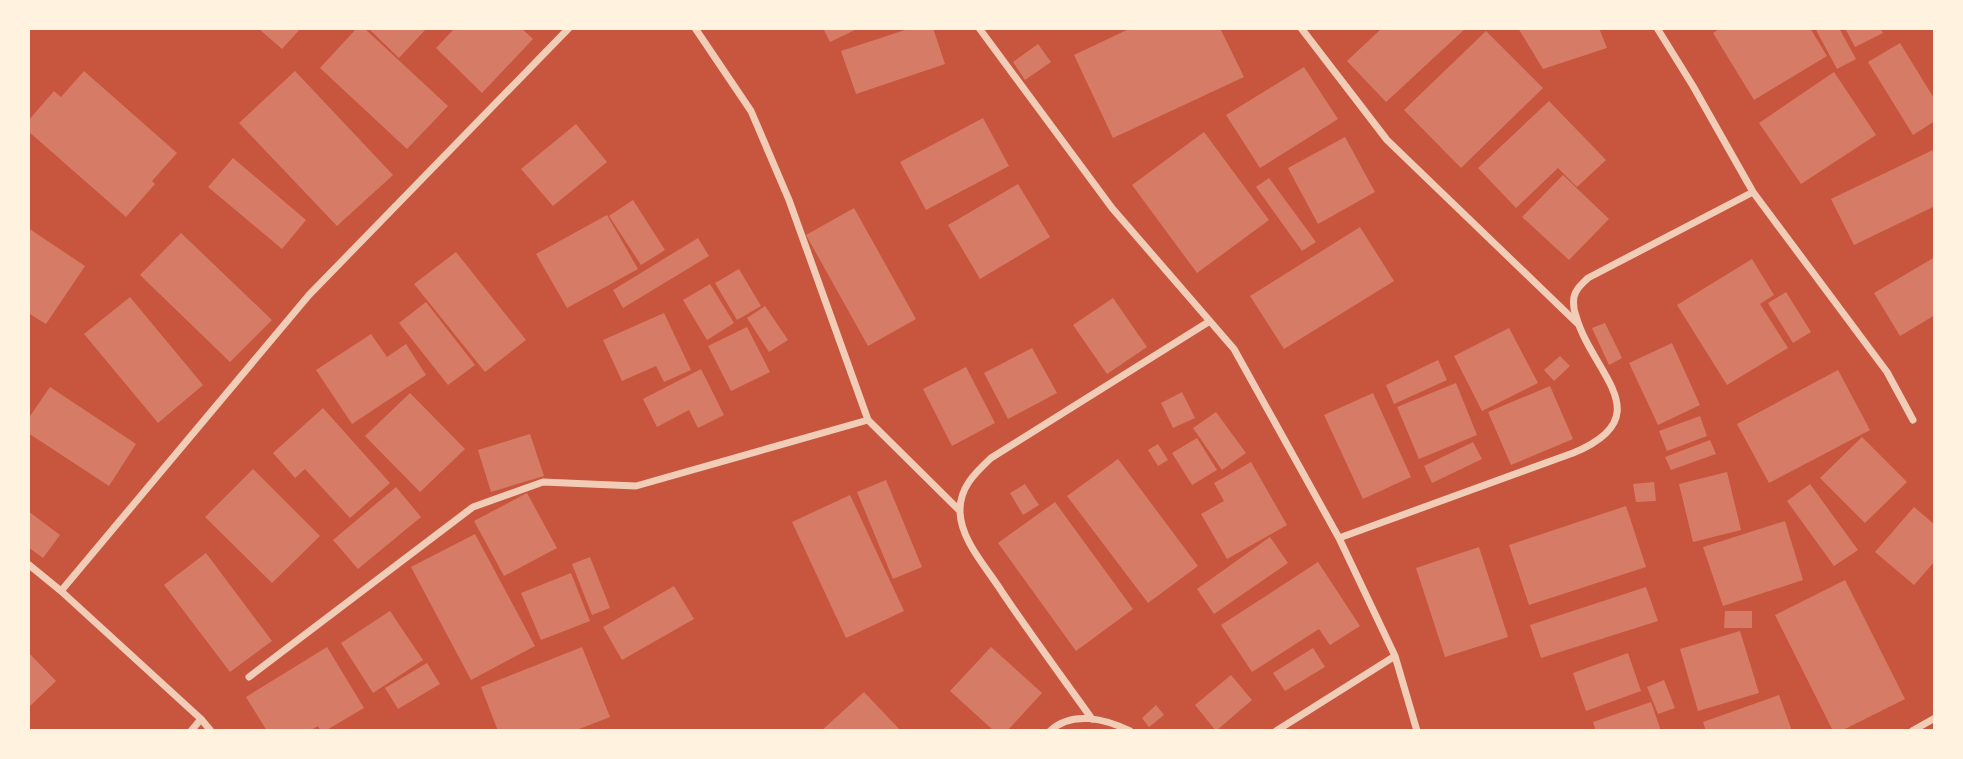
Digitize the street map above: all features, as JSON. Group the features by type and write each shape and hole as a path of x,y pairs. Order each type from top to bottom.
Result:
{"street":[{"path":"61,591 309,295 569,28"},
{"path":"695,28 751,111 789,200 868,420 960,511"},
{"path":"979,28 1112,208 1234,349 1339,538 1395,656 1417,731"},
{"path":"1301,28 1387,140 1578,324"},
{"path":"1657,28 1753,192 1887,372 1913,420"},
{"path":"1339,538 1573,453 1593,445 1606,435 1616,422 1619,410 1612,388 1578,324 1573,308 1576,291 1588,278 1753,192"},
{"path":"1092,719 970,544 962,525 962,498 969,479 991,458 1210,321"},
{"path":"249,677 473,507 543,482 636,486 868,420"},
{"path":"28,564 61,591 211,731"},
{"path":"1276,731 1395,656"},
{"path":"1912,731 1935,718"},
{"path":"191,731 201,719"},
{"path":"1049,731 1069,719 1092,719 1118,725 1130,731"}],"building":[{"path":"258,28 301,28 282,49"},
{"path":"357,28 364,28 448,106 407,149 320,68"},
{"path":"368,28 422,28 425,30 399,58"},
{"path":"455,28 521,28 533,39 482,93 436,48"},
{"path":"823,28 859,28 830,42"},
{"path":"911,28 933,28 945,64 856,94 841,51"},
{"path":"1131,28 1220,28 1244,77 1113,138 1074,55"},
{"path":"1382,28 1466,28 1386,102 1347,61"},
{"path":"1518,28 1599,28 1607,48 1543,69"},
{"path":"1721,28 1810,28 1827,56 1754,100 1713,33"},
{"path":"1815,28 1839,28 1856,59 1837,69"},
{"path":"1845,28 1880,28 1883,33 1855,47"},
{"path":"1486,31 1543,88 1461,168 1404,110"},
{"path":"1900,43 1935,100 1935,121 1913,135 1868,62"},
{"path":"1038,44 1051,62 1025,80 1013,62"},
{"path":"1304,67 1338,119 1260,168 1226,115"},
{"path":"84,71 177,153 152,181 155,184 126,217 28,131 28,121 54,91 61,97"},
{"path":"295,71 393,175 337,226 239,123"},
{"path":"1834,72 1876,135 1801,184 1759,123"},
{"path":"1549,101 1606,160 1577,187 1558,168 1516,208 1478,168"},
{"path":"983,118 1009,166 926,210 900,162"},
{"path":"576,124 607,162 553,206 521,169"},
{"path":"1204,132 1269,220 1197,273 1132,185"},
{"path":"1345,137 1375,192 1318,224 1288,168"},
{"path":"1935,149 1935,206 1854,245 1831,199"},
{"path":"233,158 306,220 282,249 208,187"},
{"path":"1563,175 1609,219 1569,260 1522,217"},
{"path":"1269,178 1316,242 1302,251 1256,187"},
{"path":"1018,184 1050,237 980,279 948,225"},
{"path":"633,200 665,250 641,265 609,216"},
{"path":"854,208 916,319 868,346 806,235"},
{"path":"607,215 638,269 567,308 536,254"},
{"path":"1360,227 1394,281 1284,349 1250,296"},
{"path":"28,228 85,266 46,324 28,313"},
{"path":"181,233 272,320 230,362 140,275"},
{"path":"698,238 709,256 623,308 613,290"},
{"path":"456,252 526,340 485,372 414,284"},
{"path":"1935,257 1935,315 1900,336 1874,293"},
{"path":"1752,259 1774,295 1760,304 1788,348 1727,385 1677,305"},
{"path":"739,269 761,306 737,320 715,283"},
{"path":"710,284 734,323 707,340 683,300"},
{"path":"1786,292 1811,332 1793,343 1768,303"},
{"path":"130,297 203,385 158,423 84,334"},
{"path":"1113,298 1147,347 1107,374 1073,325"},
{"path":"426,302 475,365 448,385 399,323"},
{"path":"765,306 788,340 769,352 747,318"},
{"path":"664,313 691,370 664,382 656,366 622,381 603,340"},
{"path":"1605,323 1622,358 1609,365 1592,328"},
{"path":"747,327 770,372 731,391 708,346"},
{"path":"1509,328 1538,383 1482,411 1454,356"},
{"path":"371,334 387,357 406,344 426,375 352,424 316,370"},
{"path":"1672,343 1700,405 1658,425 1629,363"},
{"path":"1032,348 1057,393 1008,419 984,373"},
{"path":"1560,356 1570,366 1554,381 1544,370"},
{"path":"1438,360 1447,380 1394,404 1386,385"},
{"path":"966,367 995,423 952,446 923,389"},
{"path":"701,369 724,415 698,428 689,410 657,427 643,399"},
{"path":"1838,370 1870,430 1769,483 1737,424"},
{"path":"1456,383 1477,435 1419,459 1397,407"},
{"path":"1550,386 1573,439 1511,465 1488,412"},
{"path":"50,387 136,444 109,486 28,433 28,419"},
{"path":"1182,392 1195,418 1173,428 1161,403"},
{"path":"410,393 465,449 420,492 365,436"},
{"path":"1373,393 1411,477 1363,499 1324,415"},
{"path":"323,408 390,483 350,518 305,469 295,478 273,453"},
{"path":"1216,412 1246,453 1222,470 1193,428"},
{"path":"1700,416 1707,436 1667,451 1659,431"},
{"path":"530,434 544,476 491,492 478,450"},
{"path":"1862,437 1907,482 1865,523 1820,478"},
{"path":"1197,438 1217,470 1192,485 1172,453"},
{"path":"1710,440 1716,454 1671,470 1665,457"},
{"path":"1473,442 1482,459 1432,483 1424,466"},
{"path":"1158,444 1168,460 1158,466 1148,450"},
{"path":"1118,459 1198,566 1148,603 1067,496"},
{"path":"1251,462 1287,525 1227,559 1201,514 1224,501 1214,483"},
{"path":"253,469 320,536 272,583 205,517"},
{"path":"1727,472 1741,530 1693,542 1679,484"},
{"path":"886,480 922,567 893,579 857,492"},
{"path":"1654,482 1656,501 1636,502 1633,484"},
{"path":"1025,484 1039,505 1023,515 1010,493"},
{"path":"1810,484 1858,550 1834,566 1787,501"},
{"path":"396,487 421,517 358,569 333,540"},
{"path":"527,493 557,548 504,576 474,521"},
{"path":"850,495 904,611 846,638 792,522"},
{"path":"1055,502 1133,609 1076,651 998,543"},
{"path":"1626,506 1646,567 1529,605 1509,545"},
{"path":"1914,507 1935,525 1935,561 1914,585 1875,552"},
{"path":"28,511 60,535 43,558 28,547"},
{"path":"1785,521 1803,580 1723,606 1703,547"},
{"path":"475,534 535,646 471,680 411,567"},
{"path":"1270,537 1288,563 1214,614 1197,589"},
{"path":"1479,547 1508,637 1445,657 1416,568"},
{"path":"206,553 272,641 230,672 164,585"},
{"path":"590,557 610,608 592,615 572,564"},
{"path":"1318,562 1360,626 1330,645 1319,629 1252,672 1221,625"},
{"path":"571,573 590,621 541,640 521,593"},
{"path":"1845,580 1905,699 1841,731 1833,731 1775,615"},
{"path":"674,586 694,619 622,660 603,627"},
{"path":"1646,587 1658,621 1541,658 1530,625"},
{"path":"390,611 423,660 373,693 341,643"},
{"path":"1725,611 1752,611 1752,628 1724,628"},
{"path":"1740,631 1759,693 1698,711 1680,649"},
{"path":"327,647 364,708 325,731 321,731 318,726 309,731 267,731 246,697"},
{"path":"582,647 610,717 574,731 498,731 481,687"},
{"path":"991,647 1042,693 1007,731 994,731 950,691"},
{"path":"1313,648 1325,667 1285,691 1273,673"},
{"path":"28,652 56,681 28,708"},
{"path":"1628,653 1641,691 1586,711 1573,673"},
{"path":"427,663 440,684 398,709 385,688"},
{"path":"1231,675 1252,700 1216,731 1195,705"},
{"path":"1664,680 1675,708 1658,714 1647,687"},
{"path":"864,692 901,731 821,731"},
{"path":"1779,695 1792,731 1706,731 1703,722"},
{"path":"1651,702 1661,731 1596,731 1593,722"},
{"path":"1156,705 1164,715 1149,727 1142,718"}]}
